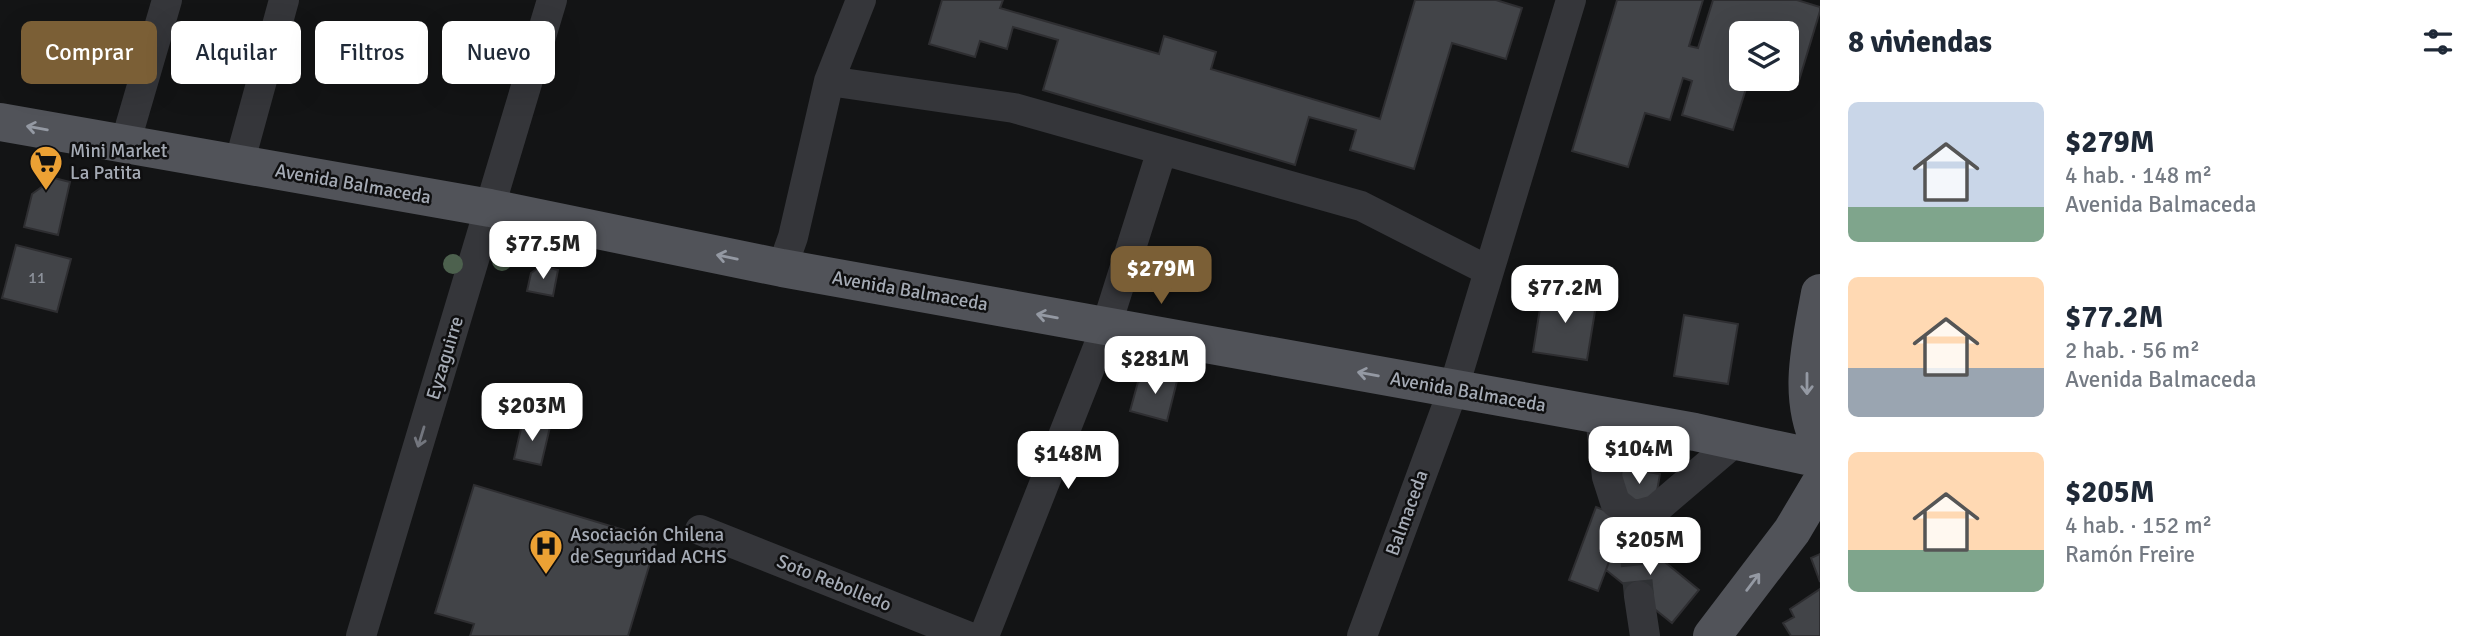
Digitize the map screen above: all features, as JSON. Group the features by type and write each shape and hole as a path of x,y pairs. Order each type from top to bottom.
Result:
{"main road":[{"name":"Avenida Balmaceda","path":"0,122 490,208 782,268 1737,440 1820,459"},
{"path":"1820,293 1806,390 1812,423 1820,444"},
{"path":"1712,636 1792,531 1820,484"}],"street":[{"path":"125,144 167,0"},
{"name":"Eyzaguirre","path":"362,636 552,0"},
{"path":"782,268 793,237 829,81 861,0"},
{"name":"Balmaceda","path":"1362,636 1453,390 1571,0"},
{"path":"239,164 279,1"},
{"path":"829,81 1014,108 1361,206 1489,271"},
{"path":"984,636 1106,327 1162,150"},
{"path":"1600,416 1607,477 1615,502 1633,526 1737,440"},
{"name":"Soto Rebolledo","path":"700,530 967,636"},
{"path":"1639,596 1645,636"}],"building":[{"path":"942,0 1003,0 1000,8 1159,54 1164,36 1216,52 1211,69 1380,119 1415,0 1496,0 1522,8 1506,59 1452,43 1414,169 1350,150 1356,130 1309,117 1295,165 1043,90 1058,40 1013,27 1007,49 980,41 975,57 929,44"},
{"path":"1617,0 1703,0 1689,46 1698,48 1713,0 1797,0 1820,7 1799,81 1799,21 1729,21 1729,91 1745,91 1733,130 1682,115 1692,81 1683,78 1670,120 1645,113 1628,167 1572,151"},
{"path":"54,178 70,182 58,235 24,227 32,194"},
{"path":"16,245 71,259 57,312 2,298"},
{"path":"541,266 558,270 553,296 527,291 531,273"},
{"path":"1543,290 1597,299 1587,360 1533,352"},
{"path":"1684,315 1738,324 1728,384 1674,376"},
{"path":"1160,372 1178,377 1167,421 1130,411 1138,382"},
{"path":"523,420 550,427 541,465 514,459"},
{"path":"1622,468 1660,474 1655,503 1618,498"},
{"name":"Asociación Chilena de Seguridad ACHS","path":"474,485 657,540 628,636 470,636 474,624 435,613"},
{"path":"1596,507 1622,517 1622,527 1598,591 1569,580"},
{"path":"1622,527 1699,590 1672,623 1606,570"},
{"path":"1820,554 1820,582 1811,558"},
{"path":"1820,589 1820,636 1791,636 1783,623 1794,617 1790,609"}],"tunnel":[{"path":"1633,536 1639,596"}],"place":[{"name":"Mini Market La Patita","path":"46,192"},
{"name":"Asociación Chilena de Seguridad ACHS","path":"546,576"}]}
